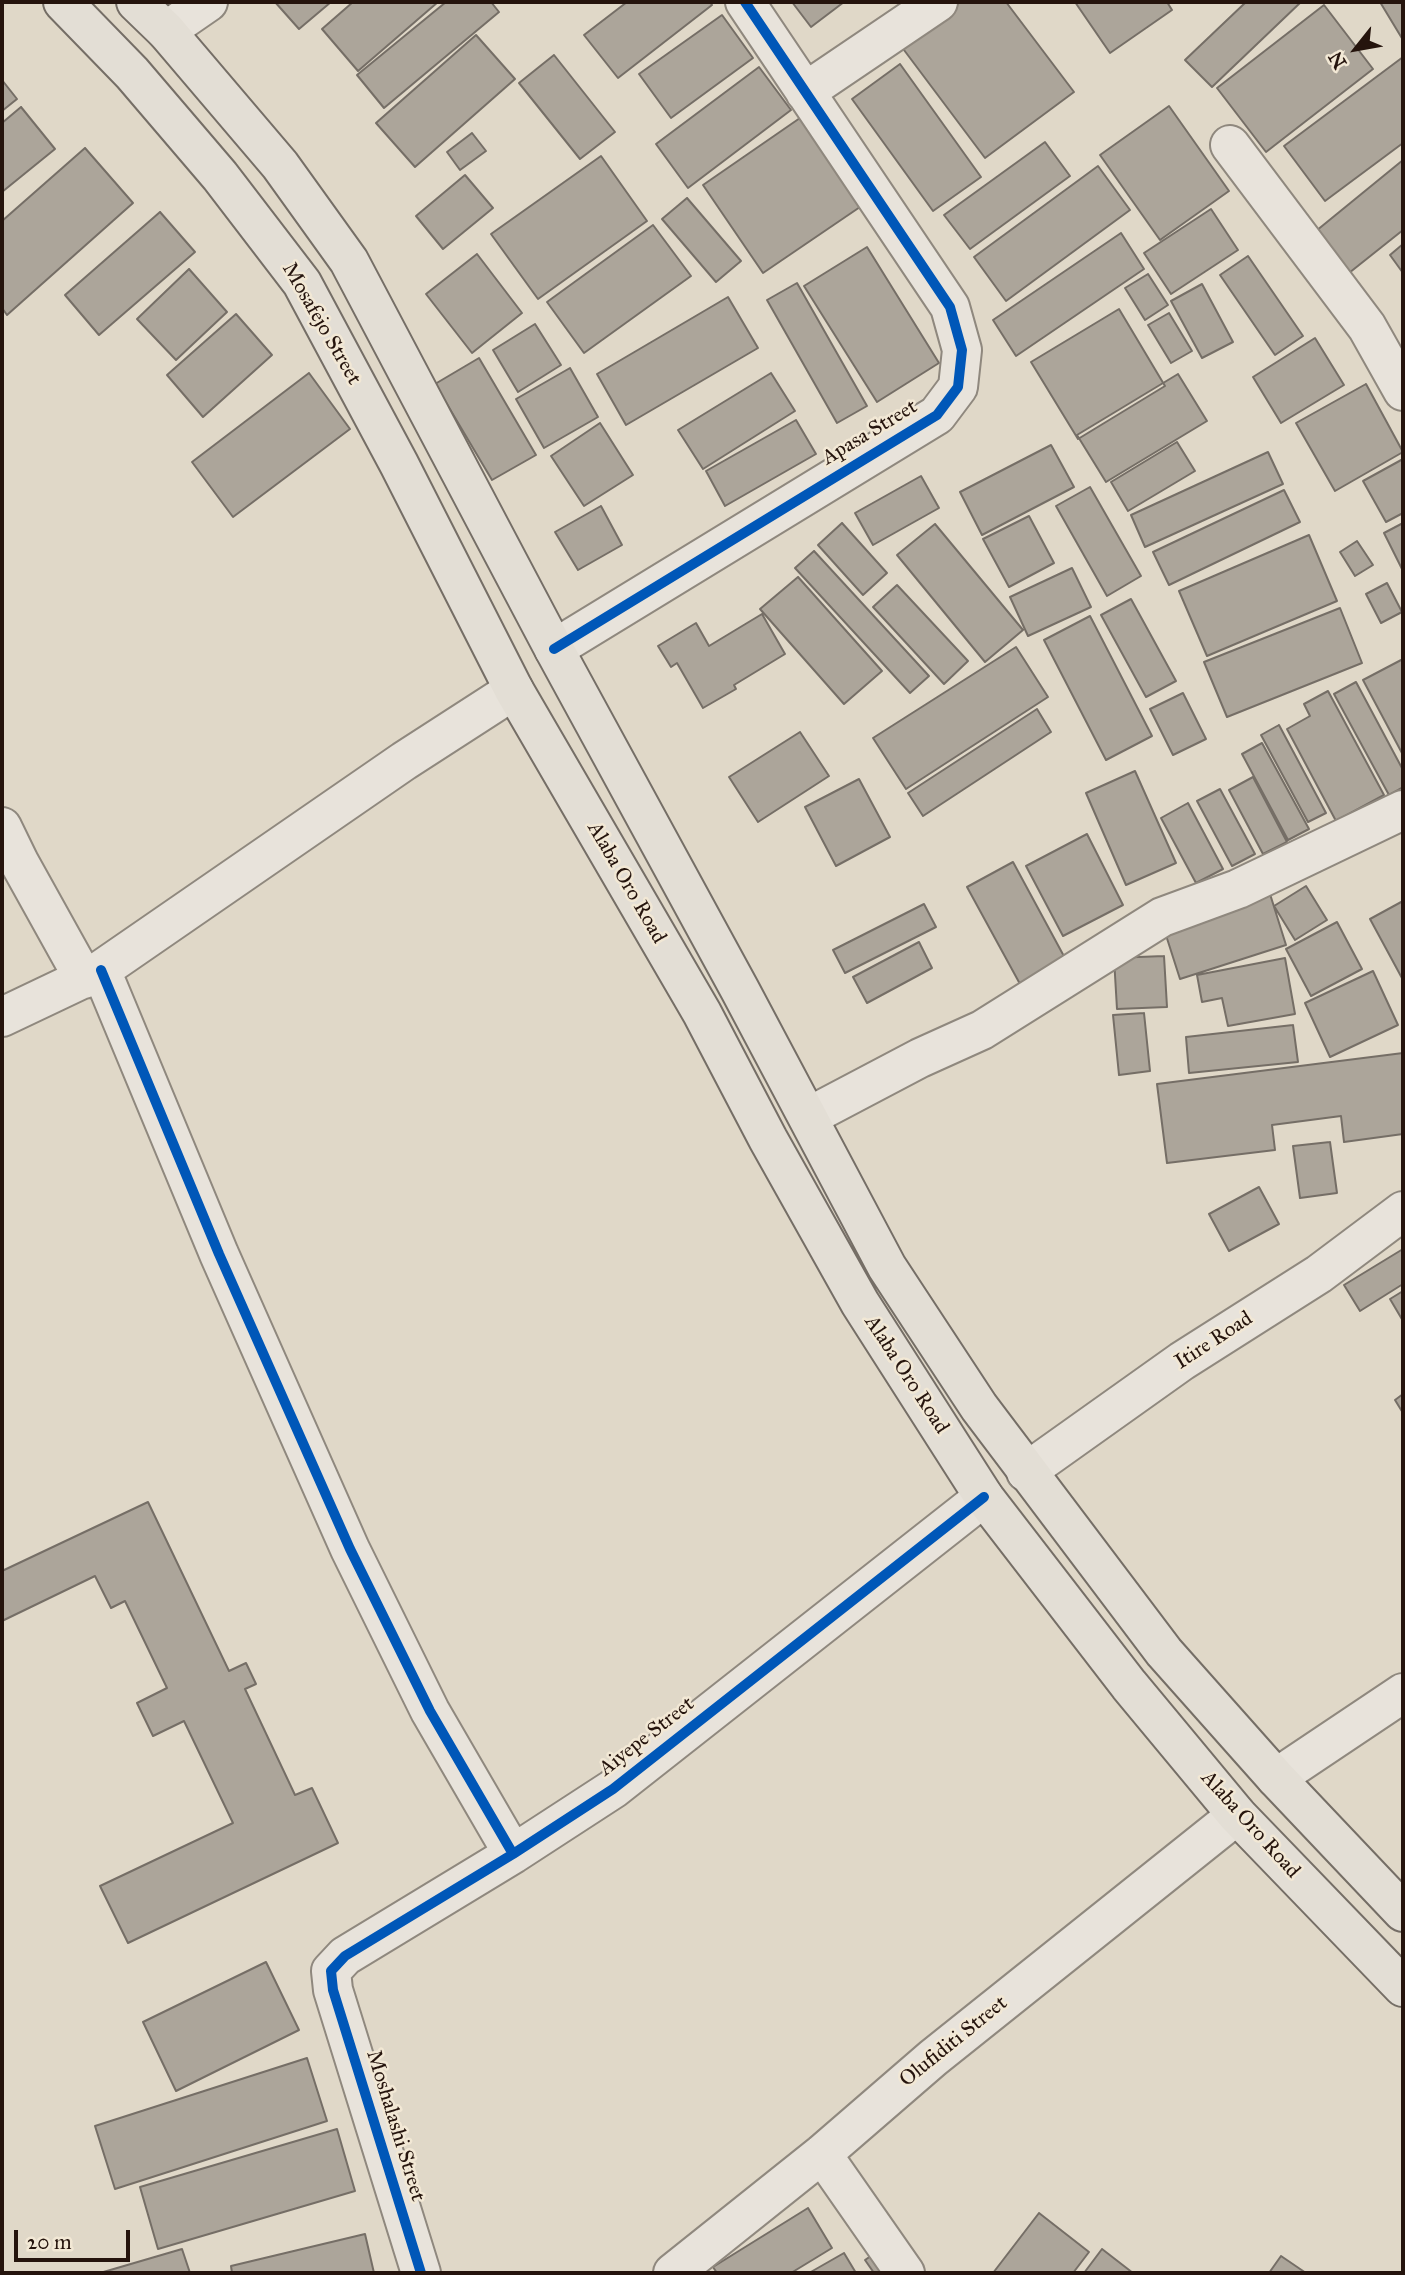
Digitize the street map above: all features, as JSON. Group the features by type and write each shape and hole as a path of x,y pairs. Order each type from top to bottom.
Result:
{"main road":[{"name":"Mosafejo Street","path":"64,2 132,74 211,166 302,283 399,464 514,690"},
{"path":"136,2 166,31 280,165 349,261 554,649"},
{"name":"Alaba Oro Road","path":"554,649 887,1267 979,1406 1026,1472 1164,1652 1276,1779 1403,1912"},
{"name":"Alaba Oro Road","path":"514,690 702,1013 768,1139 860,1303 984,1497 1129,1685 1237,1815 1403,1987"},
{"path":"702,1013 740,990"}],"street":[{"path":"166,31 208,2"},
{"name":"Apasa Street","path":"554,649 937,415 958,387 962,350 950,307 746,2"},
{"path":"805,92 938,2"},
{"path":"1230,145 1367,327 1403,391"},
{"path":"2,1017 92,975 404,761 514,690"},
{"path":"808,1117 920,1058 982,1030 1162,918 1238,889 1403,810"},
{"path":"2,827 19,862 92,975 350,1549 430,1711 513,1854"},
{"name":"Itire Road","path":"1026,1472 1182,1361 1319,1274 1403,1211"},
{"name":"Aiyepe Street","path":"333,1990 331,1970 345,1956 513,1854 613,1789 984,1497"},
{"path":"1276,1779 1403,1693"},
{"name":"Olufiditi Street","path":"673,2273 822,2154 933,2058 1237,1815"},
{"name":"Moshalashi Street","path":"333,1990 421,2273"},
{"path":"822,2154 905,2273"}],"building":[{"path":"275,2 331,2 299,29"},
{"path":"353,2 438,2 358,71 322,29"},
{"path":"446,2 491,2 499,12 384,108 357,75"},
{"path":"627,2 710,2 712,5 618,78 584,35"},
{"path":"792,2 844,2 811,27"},
{"path":"960,2 1006,2 1074,92 985,158 901,46"},
{"path":"1075,2 1167,2 1172,10 1110,53"},
{"path":"1246,2 1301,2 1212,87 1185,60"},
{"path":"1380,2 1403,2 1403,40"},
{"path":"1324,5 1373,69 1266,152 1217,88"},
{"path":"722,15 753,58 671,118 639,74"},
{"path":"476,35 515,79 415,167 376,123"},
{"path":"554,55 615,132 580,159 519,83"},
{"path":"1403,57 1403,143 1325,201 1284,146"},
{"path":"900,64 981,177 933,211 852,99"},
{"path":"759,67 791,110 688,188 656,144"},
{"path":"2,80 17,99 2,111"},
{"path":"1169,106 1229,191 1160,240 1100,155"},
{"path":"21,107 55,149 2,192 2,123"},
{"path":"800,118 860,207 763,273 703,185"},
{"path":"472,133 486,151 460,170 447,152"},
{"path":"1045,142 1070,176 970,249 944,215"},
{"path":"85,148 133,203 7,315 2,308 2,221"},
{"path":"601,156 647,221 538,299 491,234"},
{"path":"1403,160 1403,230 1349,273 1316,231"},
{"path":"1098,166 1130,210 1006,301 974,257"},
{"path":"465,175 493,208 443,249 416,216"},
{"path":"687,198 741,261 716,282 662,219"},
{"path":"1211,209 1238,250 1171,294 1144,253"},
{"path":"160,212 195,252 99,335 65,295"},
{"path":"653,225 691,276 584,353 547,302"},
{"path":"1121,233 1144,269 1016,356 993,320"},
{"path":"1403,244 1403,273 1390,255"},
{"path":"867,247 939,363 877,402 804,286"},
{"path":"477,254 522,313 472,353 426,294"},
{"path":"1248,256 1303,336 1275,355 1220,275"},
{"path":"189,269 227,312 176,360 137,319"},
{"path":"1148,274 1168,305 1145,320 1125,288"},
{"path":"797,283 867,406 837,423 767,300"},
{"path":"1202,284 1233,342 1202,358 1171,301"},
{"path":"728,297 758,348 626,425 597,374"},
{"path":"1119,309 1165,386 1078,439 1031,362"},
{"path":"1169,313 1192,351 1171,363 1148,325"},
{"path":"236,314 272,355 203,417 167,375"},
{"path":"535,324 561,365 518,392 493,350"},
{"path":"1315,338 1344,385 1281,423 1253,377"},
{"path":"479,358 536,455 492,480 435,384"},
{"path":"570,368 598,417 544,448 516,399"},
{"path":"309,373 350,429 233,517 192,462"},
{"path":"771,373 795,411 703,469 678,430"},
{"path":"1178,374 1207,421 1106,482 1077,435"},
{"path":"1366,384 1403,452 1335,491 1296,423"},
{"path":"796,420 816,454 725,506 706,471"},
{"path":"600,423 633,475 584,506 551,456"},
{"path":"1177,442 1195,471 1128,511 1111,482"},
{"path":"1051,445 1074,487 982,535 960,492"},
{"path":"1268,452 1283,484 1145,547 1131,515"},
{"path":"1403,459 1403,513 1386,522 1363,481"},
{"path":"921,476 939,508 873,545 855,513"},
{"path":"1090,487 1141,576 1107,596 1056,506"},
{"path":"1284,490 1300,522 1169,585 1153,552"},
{"path":"601,506 622,545 578,570 555,532"},
{"path":"1029,516 1054,563 1009,587 983,539"},
{"path":"842,523 887,573 863,595 818,545"},
{"path":"1403,523 1403,571 1384,533"},
{"path":"935,524 1023,630 985,662 897,555"},
{"path":"1309,535 1337,601 1207,656 1179,591"},
{"path":"1357,541 1373,565 1355,576 1340,552"},
{"path":"814,551 929,676 910,693 795,568"},
{"path":"1072,568 1091,607 1028,636 1010,597"},
{"path":"798,577 882,671 844,704 760,609"},
{"path":"1387,583 1402,612 1381,623 1366,594"},
{"path":"897,585 968,661 944,684 873,607"},
{"path":"1131,599 1176,681 1146,697 1101,615"},
{"path":"1340,608 1362,663 1227,717 1204,662"},
{"path":"762,614 785,654 734,685 736,689 703,708 677,663 671,667 658,646 696,623 709,646"},
{"path":"1090,616 1152,736 1106,760 1044,640"},
{"path":"1016,647 1048,697 906,789 873,738"},
{"path":"1403,659 1403,755 1363,680"},
{"path":"1356,682 1403,770 1403,787 1389,795 1334,694"},
{"path":"1328,691 1384,795 1336,821 1287,729 1310,716 1304,704"},
{"path":"1183,693 1206,739 1173,755 1150,709"},
{"path":"1037,709 1051,732 923,816 908,793"},
{"path":"1279,725 1326,813 1308,822 1261,735"},
{"path":"800,732 829,776 758,822 729,777"},
{"path":"1262,743 1309,829 1288,840 1242,754"},
{"path":"1135,771 1176,863 1126,885 1086,793"},
{"path":"1253,777 1287,842 1263,854 1229,790"},
{"path":"859,779 890,837 836,866 805,807"},
{"path":"1220,789 1255,854 1232,866 1197,801"},
{"path":"1188,803 1223,869 1196,883 1161,818"},
{"path":"1087,834 1123,905 1063,936 1026,866"},
{"path":"1013,862 1066,960 1020,984 967,887"},
{"path":"1306,886 1327,920 1295,940 1274,906"},
{"path":"1270,894 1286,945 1180,979 1164,929"},
{"path":"1403,901 1403,980 1370,919"},
{"path":"924,904 936,927 845,973 833,950"},
{"path":"1337,922 1362,969 1311,996 1286,949"},
{"path":"919,942 932,968 867,1003 853,977"},
{"path":"1164,956 1167,1007 1117,1009 1114,958"},
{"path":"1285,958 1295,1014 1228,1026 1222,998 1202,1002 1197,975"},
{"path":"1373,971 1398,1025 1330,1057 1305,1003"},
{"path":"1144,1013 1150,1071 1119,1075 1113,1015"},
{"path":"1293,1025 1298,1062 1189,1073 1186,1037"},
{"path":"1403,1053 1403,1134 1344,1142 1341,1116 1272,1125 1275,1150 1167,1163 1157,1084"},
{"path":"1330,1142 1337,1193 1300,1198 1293,1146"},
{"path":"1259,1187 1279,1224 1229,1251 1209,1214"},
{"path":"1403,1249 1403,1284 1360,1311 1344,1285"},
{"path":"1403,1291 1403,1321 1390,1299"},
{"path":"1403,1394 1403,1413 1395,1400"},
{"path":"148,1502 229,1671 246,1663 256,1684 245,1689 295,1795 312,1788 338,1843 128,1943 100,1886 233,1823 184,1721 153,1736 137,1703 167,1688 125,1601 111,1608 95,1576 2,1621 2,1571"},
{"path":"266,1962 299,2030 176,2091 143,2022"},
{"path":"307,2058 327,2121 115,2189 95,2126"},
{"path":"337,2129 355,2191 158,2249 140,2187"},
{"path":"808,2208 832,2248 791,2273 717,2273 713,2267"},
{"path":"1039,2213 1089,2252 1073,2273 993,2273"},
{"path":"365,2234 374,2273 232,2273 231,2266"},
{"path":"182,2249 190,2273 100,2273"},
{"path":"881,2249 898,2273 874,2273 865,2260"},
{"path":"1102,2249 1133,2273 1084,2273"},
{"path":"844,2253 856,2273 809,2273"},
{"path":"1281,2256 1306,2273 1269,2273"}],"cycle path":[{"path":"554,649 937,415 958,387 962,350 950,307 745,2"},
{"path":"101,970 219,1254 350,1549 430,1711 513,1854"},
{"path":"421,2273 333,1990 331,1971 345,1956 513,1854 613,1789 984,1497"}]}
